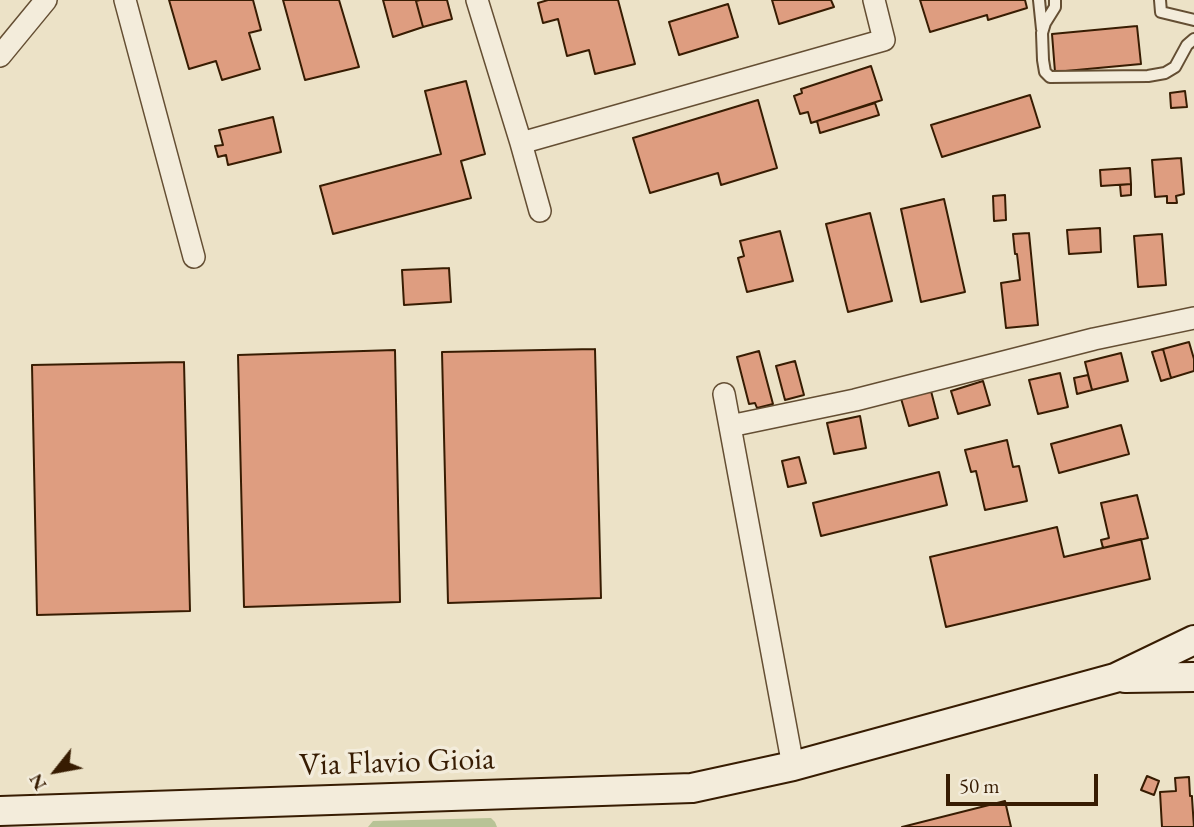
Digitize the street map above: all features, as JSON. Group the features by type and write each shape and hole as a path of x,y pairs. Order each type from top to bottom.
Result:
{"main road":[{"path":"1115,678 1194,640"},
{"path":"1115,678 1194,677"},
{"name":"Via Flavio Gioia","path":"0,811 692,788 793,766 1115,678"}],"street":[{"path":"0,56 46,0"},
{"path":"125,0 194,257"},
{"path":"477,0 540,211"},
{"path":"521,143 884,40 874,0"},
{"path":"730,426 855,400 1094,339 1194,318"},
{"path":"724,394 793,766"}],"lane":[{"path":"1039,0 1042,60 1045,72 1051,77 1148,76 1166,73 1175,68 1194,39"},
{"path":"1042,33 1055,7 1055,0"},
{"path":"1160,0 1161,12 1194,20"}],"green space":[{"path":"491,818 497,827 368,827 373,821"}],"building":[{"path":"169,0 253,0 261,30 249,33 260,69 222,80 216,61 189,69"},
{"path":"283,0 339,0 359,67 305,80"},
{"path":"383,0 420,0 416,1 423,27 393,37"},
{"path":"447,0 452,19 423,27 416,1"},
{"path":"548,0 618,0 635,64 595,74 589,50 567,56 558,19 543,23 538,3"},
{"path":"772,0 831,0 834,7 779,24"},
{"path":"920,0 1025,0 1027,8 988,20 987,15 930,32"},
{"path":"728,4 738,37 679,55 669,22"},
{"path":"1137,26 1141,64 1055,72 1052,34"},
{"path":"871,66 882,100 811,123 808,112 800,114 794,96 802,93 801,89"},
{"path":"466,81 485,154 461,161 471,198 333,234 320,186 441,154 425,91"},
{"path":"1185,91 1187,107 1171,108 1170,93"},
{"path":"1030,95 1040,127 942,157 931,125"},
{"path":"758,100 777,168 721,185 718,173 650,193 633,138"},
{"path":"875,103 879,115 820,133 817,121"},
{"path":"273,117 281,152 228,165 226,155 218,157 215,146 223,145 219,130"},
{"path":"1181,158 1184,194 1176,196 1177,203 1167,203 1167,196 1155,197 1152,160"},
{"path":"1130,168 1131,184 1101,186 1100,170"},
{"path":"1131,184 1131,195 1121,196 1120,185"},
{"path":"1005,195 1006,220 994,221 993,196"},
{"path":"944,199 965,292 921,302 901,209"},
{"path":"870,213 892,301 848,312 826,224"},
{"path":"1100,228 1101,252 1069,254 1067,230"},
{"path":"780,231 793,281 747,292 738,258 744,256 740,241"},
{"path":"1029,233 1038,325 1006,328 1001,283 1020,280 1013,234"},
{"path":"1162,234 1166,285 1138,287 1134,236"},
{"path":"449,268 451,302 404,305 402,270"},
{"path":"1189,342 1194,371 1171,378 1163,349"},
{"path":"595,349 601,598 448,603 442,352"},
{"path":"1163,349 1171,378 1161,381 1152,352"},
{"path":"395,350 400,602 244,607 238,355"},
{"path":"759,351 773,404 757,408 755,403 749,404 737,357"},
{"path":"1121,353 1128,381 1092,390 1085,362"},
{"path":"795,361 804,395 785,400 776,366"},
{"path":"184,362 190,611 37,615 32,365"},
{"path":"1060,373 1068,407 1038,414 1029,380"},
{"path":"1088,375 1092,390 1077,394 1074,378"},
{"path":"983,381 990,405 958,414 951,391"},
{"path":"931,391 938,418 909,426 900,395"},
{"path":"860,416 866,448 834,454 827,423"},
{"path":"1121,425 1129,454 1059,473 1051,444"},
{"path":"1007,440 1013,467 1019,466 1027,501 985,510 976,471 971,472 965,450"},
{"path":"799,457 806,483 788,487 782,461"},
{"path":"939,472 947,505 821,536 813,503"},
{"path":"1137,495 1148,538 1103,548 1101,540 1109,538 1101,503"},
{"path":"1057,527 1064,557 1141,539 1150,579 946,627 930,557"},
{"path":"1147,776 1159,781 1154,795 1141,790"},
{"path":"1189,777 1194,827 1162,827 1160,792 1176,791 1175,778"},
{"path":"1005,801 1011,827 902,827"}]}
